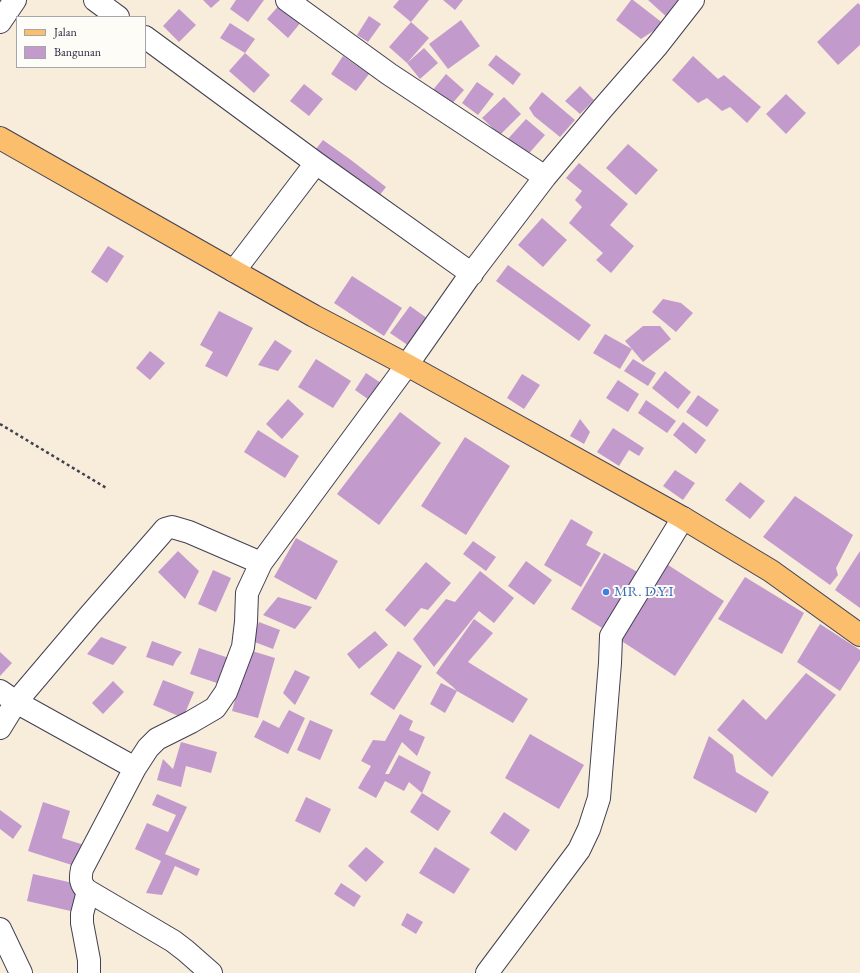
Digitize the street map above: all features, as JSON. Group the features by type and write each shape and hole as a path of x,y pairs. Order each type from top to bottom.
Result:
{"main road":[{"path":"0,138 314,316 407,365 683,518 771,571 860,635"}],"street":[{"path":"0,22 16,0"},
{"path":"95,0 117,16"},
{"path":"288,0 389,74 545,177"},
{"path":"211,973 173,941 88,891 81,884 80,876 82,869 134,768 148,748 157,739 215,708 226,692 243,647 247,593 261,563 472,274 545,177 597,114 657,46 693,0"},
{"path":"146,38 316,163 472,274"},
{"path":"234,271 316,163"},
{"path":"487,973 579,850 589,828 599,798 611,636 683,518"},
{"path":"0,728 8,696 89,616 165,529 172,527 185,531 261,563"},
{"path":"8,696 134,768"},
{"path":"88,891 82,914 82,923 89,960 89,973"},
{"path":"0,929 21,973"}],"path":[{"path":"0,424 108,489"}],"building":[{"path":"203,0 220,0 211,8"},
{"path":"236,0 264,0 248,22 230,9"},
{"path":"399,0 429,0 411,22 393,7"},
{"path":"443,0 463,0 455,10"},
{"path":"631,0 664,24 641,39 616,20"},
{"path":"648,0 686,0 669,19"},
{"path":"281,3 302,21 288,38 267,19"},
{"path":"858,3 860,5 860,45 838,65 817,42"},
{"path":"179,9 196,25 179,42 163,26"},
{"path":"369,16 381,24 368,42 357,35"},
{"path":"461,20 480,46 448,69 429,44"},
{"path":"411,22 429,38 407,63 389,47"},
{"path":"230,23 255,39 245,53 220,38"},
{"path":"424,48 438,63 420,79 407,63"},
{"path":"245,53 270,75 254,93 229,71"},
{"path":"496,55 521,74 513,85 488,65"},
{"path":"343,56 369,74 356,91 331,74"},
{"path":"693,56 718,79 724,75 761,107 747,123 730,107 722,111 707,98 698,103 672,80"},
{"path":"446,74 464,90 450,106 432,91"},
{"path":"477,82 494,94 478,115 462,103"},
{"path":"304,84 323,99 309,116 290,101"},
{"path":"580,86 594,100 580,114 565,101"},
{"path":"542,92 575,120 560,137 534,116 529,108"},
{"path":"786,94 806,113 786,134 766,114"},
{"path":"504,97 521,114 500,135 482,118"},
{"path":"526,119 545,135 525,158 506,141"},
{"path":"323,140 386,187 376,200 312,154"},
{"path":"628,144 658,170 636,195 606,168"},
{"path":"579,163 628,204 610,225 634,246 611,273 596,260 603,253 569,223 582,207 575,200 582,191 566,178"},
{"path":"542,218 567,240 543,267 518,245"},
{"path":"108,246 124,256 107,283 91,272"},
{"path":"508,265 591,325 579,341 496,281"},
{"path":"352,276 402,308 384,336 334,303"},
{"path":"663,299 681,303 693,313 676,332 652,312"},
{"path":"410,306 431,321 412,348 390,333"},
{"path":"219,311 253,328 227,377 205,366 213,352 200,345"},
{"path":"643,326 660,326 671,339 643,362 625,341"},
{"path":"605,334 632,349 620,369 593,353"},
{"path":"275,340 292,351 278,371 258,365"},
{"path":"150,351 165,363 150,380 136,368"},
{"path":"316,359 351,381 333,408 298,387"},
{"path":"633,359 656,373 648,386 624,371"},
{"path":"665,371 691,392 678,409 652,388"},
{"path":"366,373 384,385 372,402 355,390"},
{"path":"522,374 540,385 524,409 507,398"},
{"path":"618,380 639,394 628,412 606,398"},
{"path":"698,395 719,410 707,427 686,412"},
{"path":"288,399 304,414 282,439 266,424"},
{"path":"646,400 676,421 667,433 638,413"},
{"path":"400,412 441,443 379,525 337,494"},
{"path":"580,419 590,432 584,444 570,436"},
{"path":"683,422 706,440 696,454 673,435"},
{"path":"613,428 644,448 639,456 629,450 619,466 597,452"},
{"path":"258,430 299,456 285,478 244,452"},
{"path":"465,437 510,466 466,535 421,506"},
{"path":"675,470 695,483 683,500 663,486"},
{"path":"740,482 765,501 750,519 725,500"},
{"path":"795,496 853,535 836,568 838,575 830,585 763,537"},
{"path":"571,519 593,532 586,545 601,553 581,587 544,565"},
{"path":"296,538 338,561 316,600 274,577"},
{"path":"473,541 496,557 486,571 463,554"},
{"path":"178,551 199,571 185,599 158,572"},
{"path":"860,551 860,608 835,590"},
{"name":"MR. D.Y.I","path":"604,553 641,574 607,631 571,609"},
{"path":"526,561 552,580 534,605 508,586"},
{"path":"426,562 451,583 428,610 421,608 405,627 385,610"},
{"path":"665,563 724,601 675,676 617,638"},
{"path":"213,570 231,578 216,612 198,604"},
{"path":"480,571 514,598 494,623 479,611 434,667 413,639 446,599 455,602"},
{"path":"745,577 804,613 782,654 718,619"},
{"path":"278,597 312,607 295,629 263,615"},
{"path":"474,619 493,633 468,662 528,699 513,723 457,691 436,673"},
{"path":"259,622 280,630 273,649 252,641"},
{"path":"820,624 860,650 860,660 840,691 797,662"},
{"path":"375,631 388,645 359,669 347,654"},
{"path":"101,637 127,647 113,665 87,654"},
{"path":"152,641 182,652 173,666 146,657"},
{"path":"199,648 229,658 220,684 190,674"},
{"path":"249,650 275,658 258,718 232,711"},
{"path":"398,651 422,666 394,710 370,694"},
{"path":"0,652 12,663 0,676"},
{"path":"295,670 310,677 295,705 283,693"},
{"path":"806,673 836,695 772,777 717,730 743,699 766,720"},
{"path":"163,680 194,692 183,718 153,705"},
{"path":"113,681 124,692 103,714 92,703"},
{"path":"441,683 457,691 445,713 430,704"},
{"path":"289,710 305,718 288,754 254,737 263,720 279,728"},
{"path":"400,714 413,721 409,730 425,737 417,756 402,742 385,774 389,774 399,755 431,772 422,793 409,782 404,791 385,781 376,798 358,788 371,766 361,761 373,740 385,741"},
{"path":"310,720 333,730 320,760 297,750"},
{"path":"530,734 584,765 559,809 505,778"},
{"path":"709,736 733,755 736,772 769,792 756,813 693,778"},
{"path":"181,742 217,752 211,773 186,766 181,787 157,780 163,759 173,769"},
{"path":"422,793 451,811 438,831 410,812"},
{"path":"157,794 187,807 165,854 200,869 197,876 175,866 162,895 146,893 161,861 135,849 147,823 168,832 176,815 152,805"},
{"path":"306,797 331,809 320,833 295,821"},
{"path":"43,802 70,811 62,838 84,845 78,867 28,851"},
{"path":"0,810 22,826 13,839 0,829"},
{"path":"504,812 530,830 516,851 490,833"},
{"path":"366,847 384,862 366,882 348,866"},
{"path":"435,847 470,869 454,894 419,873"},
{"path":"33,874 82,885 75,912 27,901"},
{"path":"341,883 361,896 354,907 334,894"},
{"path":"407,913 423,922 416,934 401,925"}],"place":[{"name":"MR. D.Y.I","path":"606,592"}]}
